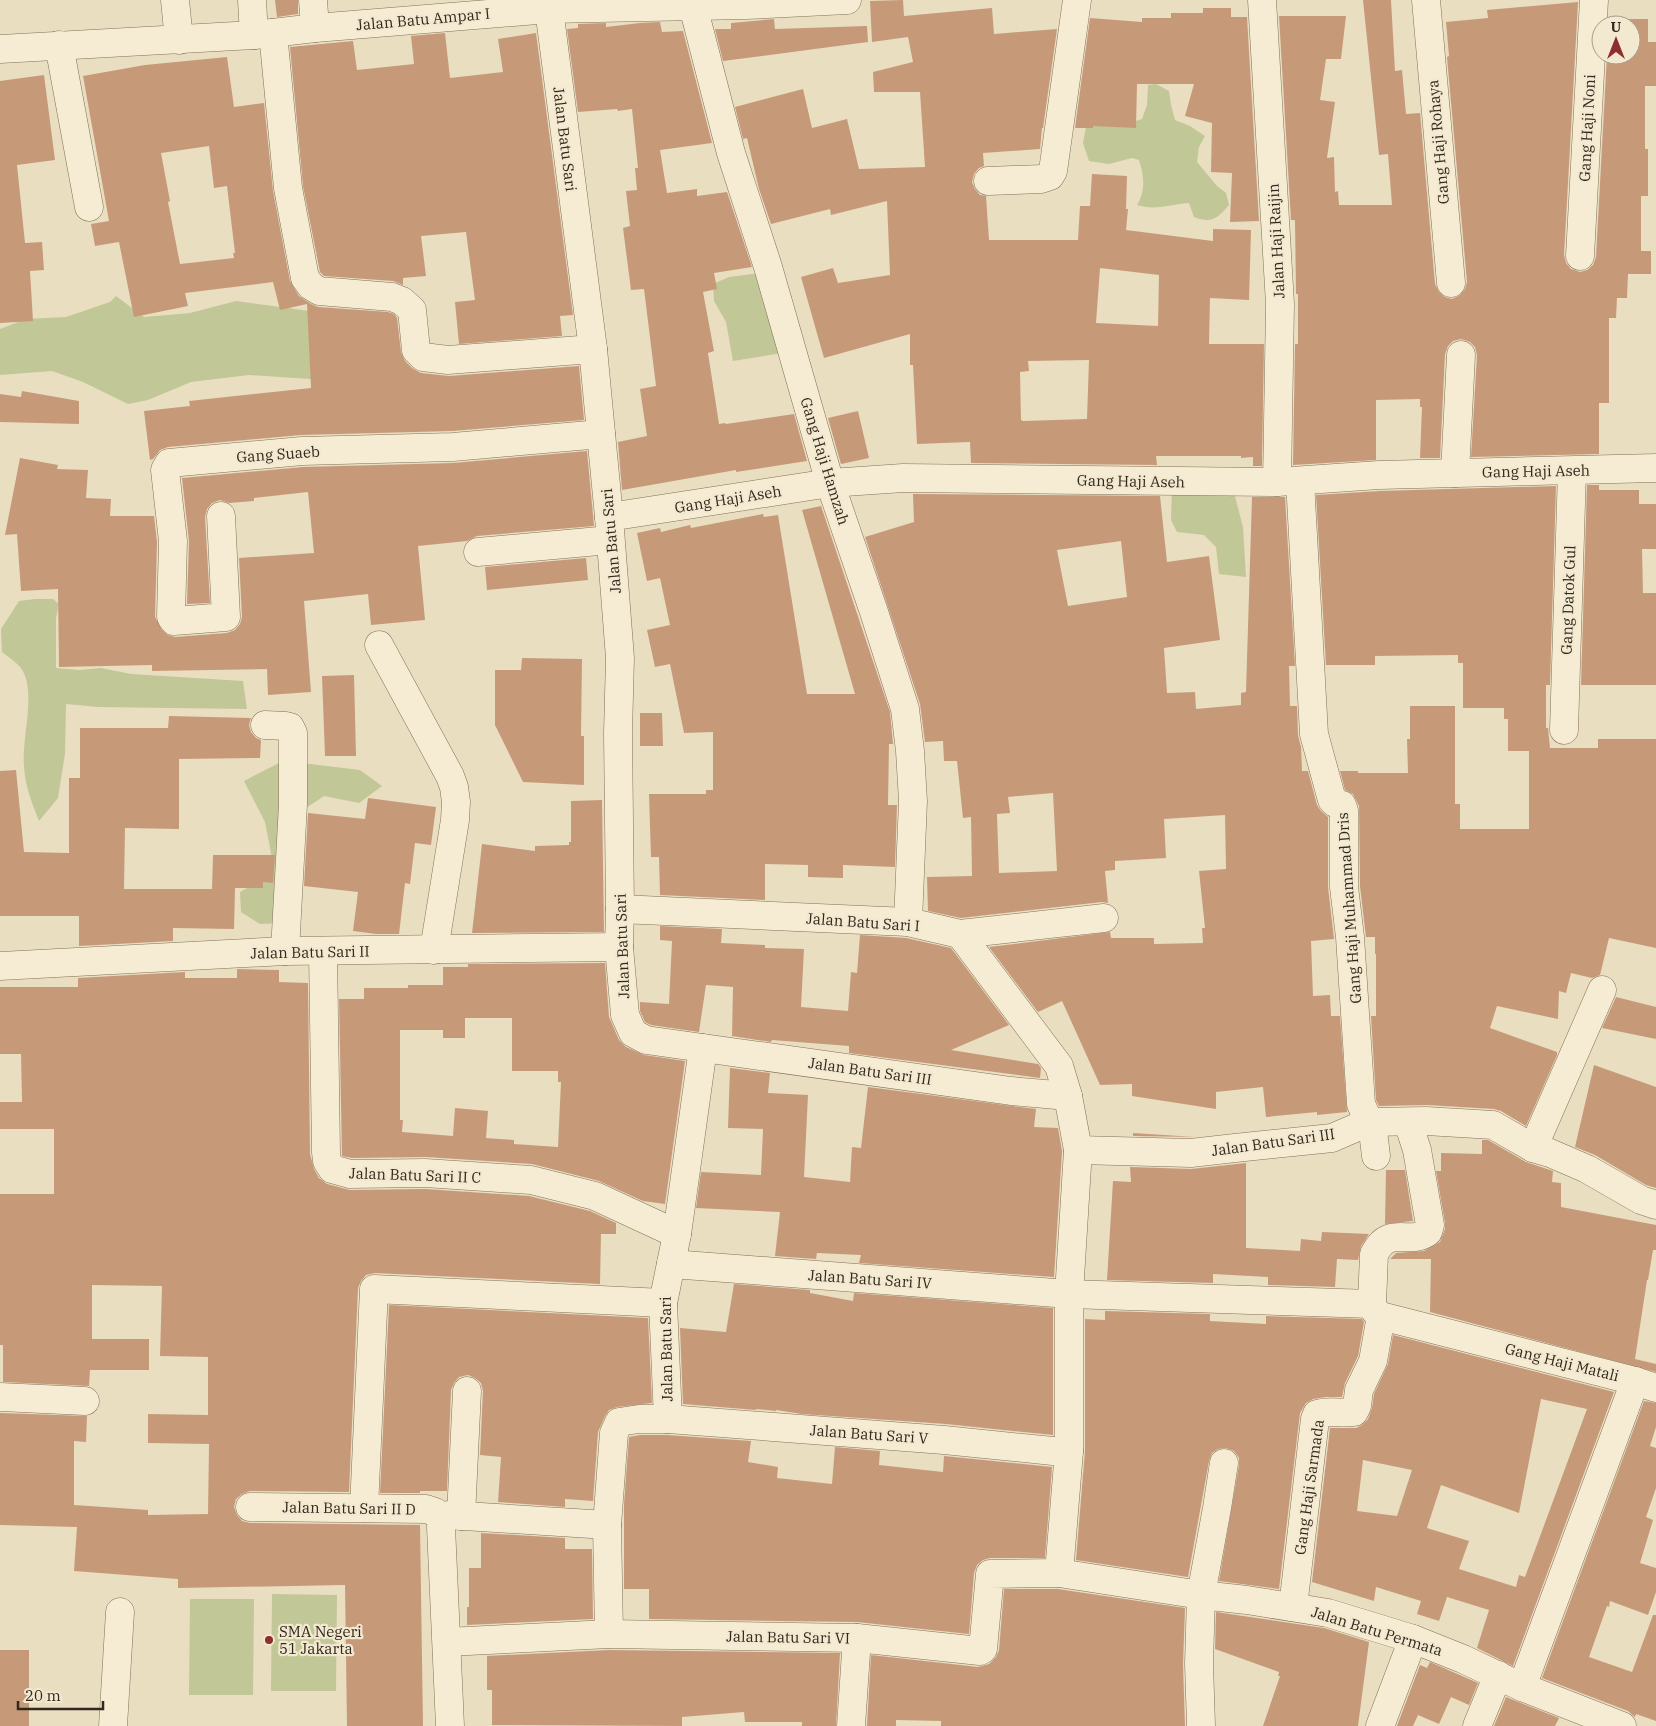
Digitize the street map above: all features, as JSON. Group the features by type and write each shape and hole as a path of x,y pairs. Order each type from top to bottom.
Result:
{"street":[{"path":"175,0 179,40"},
{"path":"252,0 263,34 305,278 311,286 319,291 392,297 402,301 412,310 416,350 423,357 448,360 593,349"},
{"path":"313,0 315,28"},
{"name":"Jalan Batu Ampar I","path":"0,49 263,34 315,28 365,12 693,6 746,2 847,0"},
{"path":"988,181 1041,179 1050,176 1053,171 1077,0"},
{"name":"Jalan Haji Raijin","path":"1262,0 1289,482"},
{"name":"Gang Haji Rohaya","path":"1426,0 1451,283"},
{"name":"Gang Haji Noni","path":"1580,256 1594,0"},
{"name":"Gang Haji Hamzah","path":"693,6 731,153 768,267 830,483 878,621 905,709 913,801 908,922"},
{"name":"Jalan Batu Sari","path":"548,9 593,349 620,658 618,733 620,947 625,1015 633,1033 646,1040 703,1048 677,1234 663,1303 668,1419 639,1419 620,1422 614,1433 607,1525"},
{"path":"59,45 89,207"},
{"path":"1455,473 1461,355"},
{"name":"Gang Suaeb","path":"221,516 227,615 224,618 172,620 173,541 165,470 169,463 302,451 453,447 601,434"},
{"name":"Gang Haji Aseh","path":"478,552 610,529 830,483 903,478 1289,482 1379,475 1656,468"},
{"name":"Gang Datok Gul","path":"1564,730 1572,471"},
{"name":"Gang Haji Muhammad Dris","path":"1289,482 1314,734 1332,800 1342,805 1344,811 1344,887 1351,946 1361,1104 1372,1137"},
{"path":"379,645 454,787 456,802 455,820 434,950"},
{"path":"265,725 290,727 293,733 293,804 284,951"},
{"name":"Jalan Batu Sari I","path":"620,909 908,922 960,934 1104,918"},
{"path":"960,934 1058,1066 1068,1096 1078,1150 1069,1294 1069,1451 1060,1573"},
{"name":"Jalan Batu Sari II","path":"0,966 284,951 620,947"},
{"name":"Jalan Batu Sari II C","path":"323,951 326,1152 327,1161 332,1169 350,1174 425,1172 532,1180 595,1196 677,1234"},
{"path":"1533,1148 1602,990"},
{"name":"Jalan Batu Sari III","path":"703,1048 1011,1091 1068,1096"},
{"name":"Jalan Batu Sari III","path":"1078,1150 1191,1153 1332,1138 1412,1134 1493,1125 1533,1148 1550,1153 1586,1169 1641,1200 1656,1205"},
{"path":"1377,1310 1374,1254 1383,1242 1391,1237 1422,1236 1428,1232 1430,1225 1412,1134"},
{"name":"Jalan Batu Sari IV","path":"671,1264 1069,1294 1377,1310"},
{"path":"364,1508 374,1289 663,1303"},
{"name":"Gang Haji Matali","path":"1377,1310 1645,1384 1522,1687"},
{"name":"Gang Haji Sarmada","path":"1293,1607 1315,1419 1317,1414 1322,1412 1354,1412 1357,1406 1359,1390 1373,1361 1377,1310"},
{"path":"452,1518 467,1391"},
{"path":"0,1397 85,1401"},
{"name":"Jalan Batu Sari V","path":"668,1419 1069,1451"},
{"path":"1201,1726 1199,1664 1201,1595 1218,1508 1224,1463"},
{"name":"Jalan Batu Sari II D","path":"250,1507 426,1509 452,1518"},
{"path":"450,1726 441,1527 452,1518 607,1525 609,1634"},
{"name":"Jalan Batu Permata","path":"1060,1573 1328,1613 1413,1639 1522,1687 1622,1726"},
{"name":"Jalan Batu Sari VI","path":"447,1642 609,1634 857,1638 982,1650 990,1574 1060,1573"},
{"path":"113,1726 120,1612"},
{"path":"851,1726 857,1638"},
{"path":"1380,1726 1413,1639"},
{"path":"1477,1726 1498,1675"}],"green space":[{"path":"1156,84 1169,91 1175,120 1190,126 1205,136 1199,147 1197,162 1217,186 1226,193 1229,205 1218,216 1210,220 1194,217 1189,203 1157,207 1137,205 1142,194 1143,183 1139,160 1132,158 1109,164 1089,161 1083,143 1087,122 1127,124 1142,119 1147,105 1148,85"},
{"path":"768,272 789,352 733,361 726,322 714,301 713,284 729,277"},
{"path":"116,296 144,317 190,313 236,301 339,315 339,381 249,375 191,382 148,400 128,404 83,382 52,371 0,375 0,329 26,319 66,317 110,302"},
{"path":"1231,481 1243,527 1246,577 1219,574 1216,547 1204,535 1177,532 1171,520 1172,485"},
{"path":"53,599 59,604 56,618 56,668 80,670 101,668 131,674 243,681 247,709 98,707 66,704 65,754 58,798 39,821 27,787 24,766 28,688 20,667 2,652 1,629 19,601"},
{"path":"279,763 302,763 360,770 382,786 359,803 324,796 297,814 283,923 260,924 241,912 240,892 273,874 271,853 265,822 244,781"},
{"path":"272,1594 337,1595 336,1691 271,1691"},
{"path":"190,1599 254,1599 253,1695 189,1695"}],"building":[{"path":"275,0 298,0 298,14 277,17"},
{"path":"903,0 904,16 992,8 994,34 1057,29 1040,149 983,153 984,166 979,168 974,174 972,182 975,189 980,195 986,196 989,240 1078,240 1080,206 1090,206 1092,174 1127,176 1126,209 1128,209 1126,230 1213,241 1213,229 1251,230 1249,300 1210,298 1209,344 1264,344 1262,466 1253,466 1253,457 1241,458 1241,456 1156,456 1157,465 971,463 970,442 917,444 913,365 910,365 910,334 824,358 801,277 833,268 838,283 890,275 887,201 831,215 830,209 771,224 759,189 747,138 743,139 735,107 803,89 812,128 847,119 859,169 925,167 920,92 874,92 873,72 913,62 908,37 872,42 870,1","holes":["1100,268 1159,275 1158,326 1096,323","1089,360 1087,419 1021,420 1020,372 1029,371 1028,361"]},
{"path":"1363,0 1391,0 1395,71 1402,70 1406,114 1420,113 1435,284 1439,292 1445,297 1452,299 1460,295 1465,289 1467,282 1447,57 1449,56 1446,22 1488,18 1487,10 1578,2 1564,255 1566,263 1571,269 1580,272 1587,270 1593,265 1596,257 1606,65 1641,65 1641,19 1648,19 1648,42 1656,42 1656,86 1645,86 1645,149 1648,149 1648,196 1641,196 1641,251 1651,251 1651,274 1628,274 1627,298 1617,298 1616,318 1609,318 1609,403 1599,403 1599,454 1471,457 1477,355 1475,347 1470,342 1461,339 1453,341 1448,346 1445,354 1440,458 1420,458 1422,407 1420,407 1420,399 1376,400 1376,460 1293,465 1295,344 1298,344 1298,294 1296,294 1295,220 1291,220 1279,16 1346,16 1341,59 1326,59 1320,100 1335,102 1327,158 1334,157 1335,192 1338,191 1339,205 1392,205 1388,154 1379,155"},
{"path":"1203,8 1231,8 1231,17 1247,17 1259,221 1230,222 1232,173 1211,172 1212,123 1185,116 1194,84 1137,84 1136,128 1093,126 1093,128 1075,128 1090,18 1142,22 1142,18 1171,18 1171,13 1203,13"},
{"path":"774,19 775,29 867,26 868,42 723,61 715,29 731,29 731,23"},
{"path":"660,22 662,32 683,31 712,143 660,150 667,193 697,189 697,196 727,192 752,267 714,273 717,289 703,292 714,351 708,353 719,424 794,414 807,461 736,472 736,470 622,490 618,442 647,436 640,389 656,386 644,289 631,290 623,228 630,226 626,191 637,190 635,168 638,168 632,109 578,112 567,29 578,28 578,24 606,23 606,27"},
{"path":"445,33 450,78 503,72 498,39 536,33 573,315 560,316 562,336 459,344 455,302 475,300 466,232 421,236 426,276 403,278 403,285 393,281 324,276 320,272 303,186 290,47 353,41 357,70 414,64 411,36"},
{"path":"227,57 234,107 264,103 273,191 290,281 299,296 318,307 394,314 397,318 401,352 405,361 421,373 449,376 579,366 584,420 452,431 301,435 168,447 160,450 150,460 144,411 190,406 189,401 311,388 307,304 280,310 273,282 185,293 188,306 134,317 119,242 95,246 91,224 109,221 83,76 145,65","holes":["209,146 214,188 227,186 234,258 180,264 161,153"]},
{"path":"44,75 55,160 17,165 25,243 42,242 44,270 30,271 33,321 0,323 0,81"},
{"path":"22,391 79,401 79,424 0,422 0,394 21,397"},
{"path":"858,411 869,458 841,464 828,418"},
{"path":"587,451 594,526 477,536 467,541 418,546 425,620 371,625 368,594 304,601 311,692 268,695 267,669 152,671 152,665 59,667 58,589 21,591 17,534 5,535 20,458 58,465 57,469 88,470 86,498 111,499 110,516 154,516 157,542 155,617 162,630 168,635 175,637 227,633 235,630 240,624 242,617 239,558 314,553 308,492 254,498 254,501 229,503 220,500 212,503 207,509 205,517 210,603 187,604 189,541 182,478 303,467 453,463"},
{"path":"1587,485 1599,485 1599,490 1639,490 1639,504 1656,504 1656,549 1642,549 1643,593 1656,593 1656,685 1581,685"},
{"path":"1556,486 1550,685 1546,685 1546,728 1548,728 1550,748 1598,748 1598,739 1656,739 1656,948 1609,938 1600,975 1592,978 1571,973 1566,993 1559,991 1558,1019 1497,1006 1490,1028 1557,1052 1526,1126 1501,1111 1494,1109 1427,1105 1379,1106 1376,1100 1371,1016 1376,1016 1375,937 1366,937 1360,886 1359,806 1353,794 1345,790 1340,771 1408,773 1407,739 1410,739 1410,706 1455,706 1455,804 1460,804 1460,829 1529,829 1529,751 1508,751 1508,719 1504,719 1504,708 1463,708 1463,663 1458,663 1458,655 1375,656 1375,665 1326,665 1316,495 1380,491"},
{"path":"913,494 1160,496 1167,562 1209,556 1220,640 1164,648 1167,693 1195,692 1196,709 1241,705 1241,693 1246,692 1252,497 1285,497 1295,666 1289,666 1290,706 1297,706 1302,771 1308,771 1317,805 1328,817 1328,887 1334,939 1311,941 1313,996 1330,995 1331,1016 1340,1016 1347,1112 1317,1115 1317,1112 1266,1117 1263,1087 1216,1092 1216,1109 1132,1096 1132,1084 1100,1085 1062,1001 1038,1012 989,947 1110,932 1111,938 1154,938 1154,944 1203,943 1202,928 1205,928 1199,871 1226,869 1225,815 1164,819 1166,858 1115,861 1115,870 1105,871 1108,903 1102,902 961,918 928,911 927,877 972,876 971,817 963,818 957,761 944,761 943,741 925,742 920,704 865,537 914,522","holes":["1121,541 1127,597 1068,606 1057,550","1053,793 1057,871 999,873 997,814 1010,813 1008,797"]},
{"path":"821,506 890,712 893,744 889,744 888,805 897,805 895,867 843,865 843,878 808,877 808,865 765,864 765,900 660,895 659,857 651,857 649,794 706,794 706,790 713,790 713,732 684,733 670,664 655,667 647,630 670,625 660,578 647,581 637,533 660,528 661,532 690,525 691,528 763,514 764,517 778,515 807,694 855,694 802,510"},
{"path":"586,558 588,580 487,590 485,567"},
{"path":"522,658 582,659 581,736 584,736 584,785 523,782 495,725 495,670 521,670"},
{"path":"354,675 356,756 325,756 322,676"},
{"path":"640,713 662,713 663,746 640,746"},
{"path":"169,716 251,718 249,725 251,732 256,738 261,740 260,758 179,759 179,829 125,828 124,889 212,889 213,855 275,855 273,883 263,882 263,888 235,888 234,929 173,928 173,941 79,946 79,916 0,916 0,771 16,770 24,852 69,853 69,778 80,778 80,728 168,728"},
{"path":"368,798 436,807 431,845 415,843 410,884 405,883 399,934 353,931 358,892 304,886 308,813 365,819"},
{"path":"602,800 604,932 472,933 482,844 535,851 535,846 569,845 569,842 571,842 571,801"},
{"path":"660,926 722,929 721,943 765,945 765,948 804,949 801,1007 848,1011 851,972 857,973 860,935 906,938 951,948 1009,1025 951,1050 1038,1064 1041,1068 1040,1078 849,1053 849,1046 772,1040 771,1042 732,1036 733,987 706,985 699,1032 651,1025 645,1022 640,1011 640,1002 669,1004 672,941 660,940"},
{"path":"605,963 609,1017 619,1040 626,1047 644,1055 685,1061 665,1204 643,1201 599,1181 532,1164 426,1157 352,1158 342,1156 339,999 364,999 364,988 408,988 408,985 443,985 443,967 468,967 468,964","holes":["465,1018 512,1018 512,1071 558,1071 558,1082 561,1082 558,1147 514,1144 514,1140 486,1138 488,1111 455,1108 453,1136 402,1132 403,1120 400,1120 400,1030 443,1030 443,1038 465,1038"]},
{"path":"237,969 279,970 279,982 308,983 310,1154 314,1169 319,1178 327,1184 350,1190 425,1189 529,1196 590,1211 616,1223 616,1234 601,1234 600,1284 375,1273 366,1275 358,1288 349,1492 250,1491 236,1499 234,1507 237,1515 242,1521 250,1523 420,1525 423,1726 347,1726 345,1585 178,1588 178,1579 74,1571 77,1527 0,1525 0,1413 87,1416 86,1442 74,1441 74,1505 148,1510 148,1515 208,1514 209,1444 148,1443 148,1414 208,1415 208,1357 160,1356 162,1286 92,1285 92,1339 149,1339 149,1370 90,1370 89,1386 3,1382 3,1345 0,1345 0,1194 54,1194 54,1129 0,1129 0,1102 22,1102 21,1054 0,1054 0,987 78,987 78,978 185,972 185,978 237,978"},
{"path":"1616,997 1656,1007 1656,1039 1602,1028"},
{"path":"1594,1065 1656,1087 1656,1188 1646,1185 1595,1155 1575,1147"},
{"path":"730,1068 770,1073 768,1093 808,1095 804,1177 850,1182 852,1147 861,1148 868,1087 1036,1109 1034,1127 1058,1128 1062,1151 1054,1277 859,1263 861,1255 817,1253 816,1259 775,1256 780,1212 696,1208 701,1172 761,1175 763,1129 728,1128"},
{"path":"1133,1133 1195,1137 1133,1136"},
{"path":"1482,1140 1488,1140 1526,1162 1553,1171 1552,1182 1561,1183 1561,1207 1656,1225 1656,1250 1653,1250 1647,1280 1635,1359 1656,1364 1656,1372 1430,1312 1431,1259 1390,1259 1396,1253 1424,1251 1440,1242 1445,1229 1436,1171 1441,1171 1441,1153 1482,1154"},
{"path":"1246,1163 1246,1248 1300,1251 1301,1239 1321,1241 1322,1232 1369,1234 1361,1246 1358,1260 1337,1259 1335,1287 1268,1285 1268,1277 1213,1274 1213,1283 1107,1280 1113,1181 1131,1182 1130,1167 1191,1169"},
{"path":"1386,1170 1405,1170 1413,1221 1385,1224"},
{"path":"734,1284 810,1290 810,1293 853,1301 854,1293 1053,1308 1053,1435 946,1424 683,1404 680,1328 726,1332"},
{"path":"389,1305 648,1318 652,1403 617,1407 609,1410 605,1416 598,1432 593,1501 565,1499 565,1507 498,1502 501,1457 480,1455 483,1391 481,1383 468,1375 459,1377 451,1390 447,1491 380,1493"},
{"path":"1105,1311 1210,1314 1210,1321 1266,1324 1266,1316 1362,1319 1364,1322 1358,1356 1345,1383 1342,1397 1313,1399 1306,1403 1300,1413 1279,1589 1219,1581 1239,1465 1239,1458 1234,1451 1226,1448 1218,1449 1212,1453 1209,1461 1188,1577 1076,1560 1085,1451 1085,1319 1105,1320"},
{"path":"1393,1335 1614,1392 1513,1666 1477,1648 1489,1610 1447,1597 1439,1621 1417,1614 1421,1601 1376,1587 1374,1601 1312,1582 1330,1428 1356,1428 1368,1419 1374,1394 1388,1364","holes":["1541,1399 1587,1409 1525,1577 1519,1575 1516,1587 1459,1569 1469,1541 1427,1528 1441,1485 1519,1513","1363,1460 1412,1470 1397,1516 1357,1511"]},
{"path":"1644,1401 1656,1403 1656,1427 1650,1446 1656,1448 1656,1488 1646,1517 1653,1520 1640,1563 1656,1568 1656,1592 1648,1615 1610,1601 1589,1657 1632,1672 1653,1615 1656,1615 1656,1721 1636,1714 1635,1717 1628,1711 1542,1678"},
{"path":"640,1435 751,1441 748,1462 778,1467 777,1478 832,1484 835,1447 880,1451 879,1465 943,1472 944,1456 1052,1467 1045,1558 990,1558 983,1560 977,1565 974,1573 969,1634 857,1622 649,1619 649,1589 624,1589 624,1504 629,1437"},
{"path":"481,1533 565,1538 565,1549 592,1549 593,1619 467,1625 469,1568 481,1568"},
{"path":"1004,1589 1058,1589 1185,1608 1183,1664 1185,1726 941,1726 941,1721 896,1720 896,1726 867,1726 871,1655 978,1667 989,1664 996,1657 999,1650"},
{"path":"1216,1612 1324,1628 1369,1642 1358,1726 1263,1726 1280,1676 1278,1676 1279,1672 1215,1649"},
{"path":"0,1650 29,1650 29,1726 0,1726"},
{"path":"609,1650 840,1653 836,1726 802,1726 802,1722 745,1722 744,1712 682,1717 682,1726 492,1725 492,1690 487,1690 487,1656"},
{"path":"1430,1662 1478,1683 1469,1705 1451,1697 1439,1724 1418,1715 1413,1726 1397,1726 1420,1665 1427,1668"},
{"path":"1506,1697 1559,1718 1555,1726 1494,1726"}],"place":[{"name":"SMA Negeri 51 Jakarta","path":"269,1640"}]}
